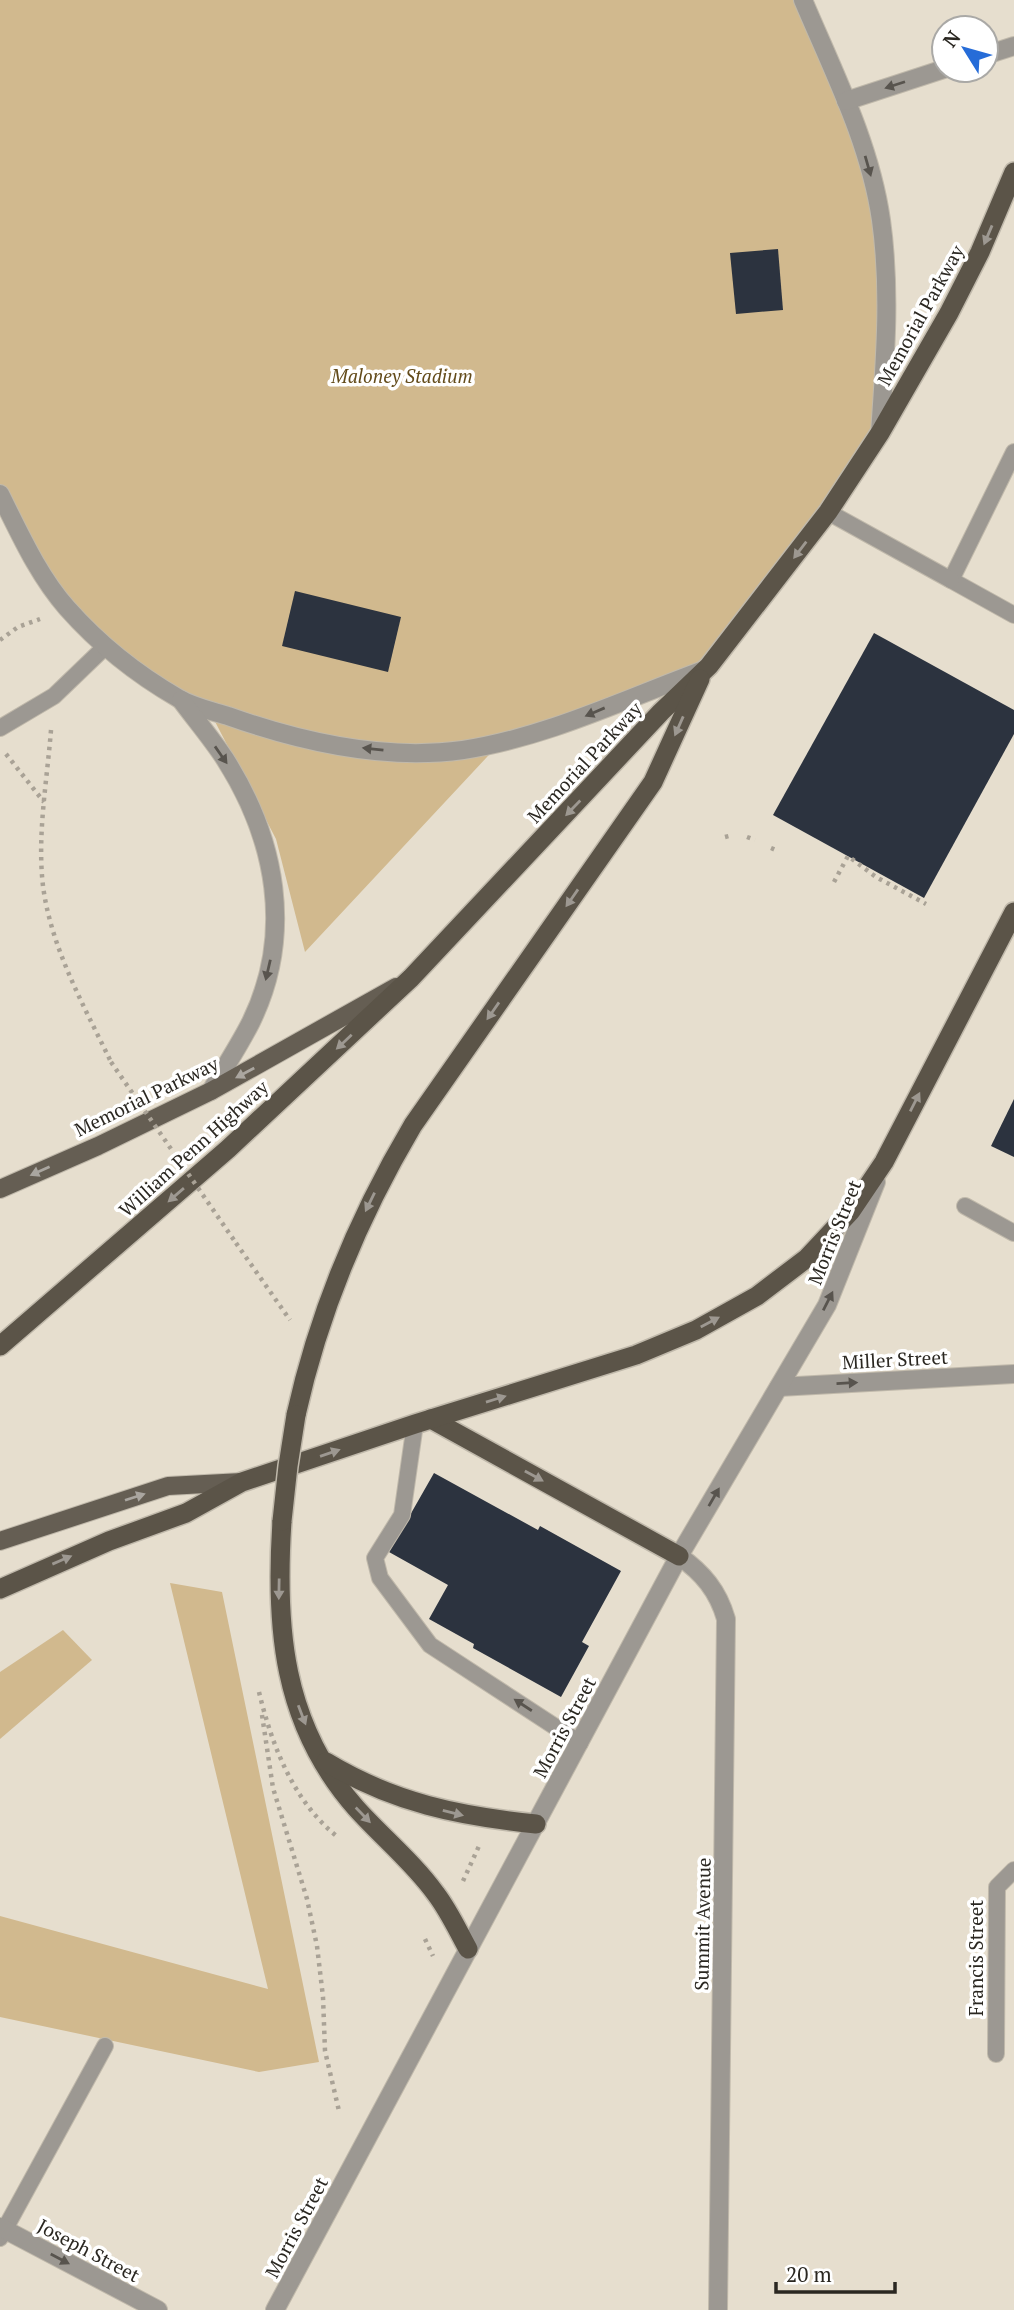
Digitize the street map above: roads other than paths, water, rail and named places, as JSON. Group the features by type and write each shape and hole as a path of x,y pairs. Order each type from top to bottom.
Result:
{"highway":[{"name":"Memorial Parkway","path":"411,978 704,670 746,621 828,512 880,433 949,313 980,252 1014,172"},
{"path":"468,1950 437,1894 338,1786 307,1729 286,1668 279,1599 282,1521 296,1415 307,1366 332,1290 369,1203 391,1162 413,1125 653,782 704,670"},
{"path":"0,1588 109,1541 186,1513 242,1482 423,1421 636,1355 695,1330 757,1296 784,1277 832,1234 884,1162 1014,912"},
{"name":"William Penn Highway","path":"0,1346 228,1149 411,978"},
{"path":"423,1421 680,1556"},
{"path":"322,1760 355,1780 446,1812 536,1824"}],"main road":[{"name":"Memorial Parkway","path":"0,1189 98,1146 211,1091 411,978"},
{"path":"0,1541 168,1486 242,1482"}],"street":[{"path":"803,0 846,101 871,176 883,241 886,344 880,433"},
{"path":"846,101 930,74"},
{"path":"0,494 34,564 67,608 106,646 181,700 269,730 343,747 425,752 460,750 580,719 704,670"},
{"path":"181,700 224,758 243,791 262,834 274,883 274,940 261,996 251,1021 211,1091"},
{"name":"Morris Street","path":"275,2310 680,1556 837,1283 884,1162"},
{"name":"Miller Street","path":"779,1387 1014,1374"},
{"name":"Summit Avenue","path":"680,1556 708,1580 722,1604 726,1619 718,2310"},
{"name":"Joseph Street","path":"1,2231 158,2310"}],"lane":[{"path":"951,580 1014,452"},
{"path":"828,512 1014,615"},
{"path":"0,728 54,696 106,646"},
{"path":"965,1206 1014,1233"},
{"path":"423,1421 402,1515 375,1558 380,1578 430,1645 580,1742"},
{"name":"Francis Street","path":"996,2054 997,1886 1014,1870"},
{"path":"1,2231 105,2046"}],"park label":[{"name":"Maloney Stadium","path":"402,375"}]}
